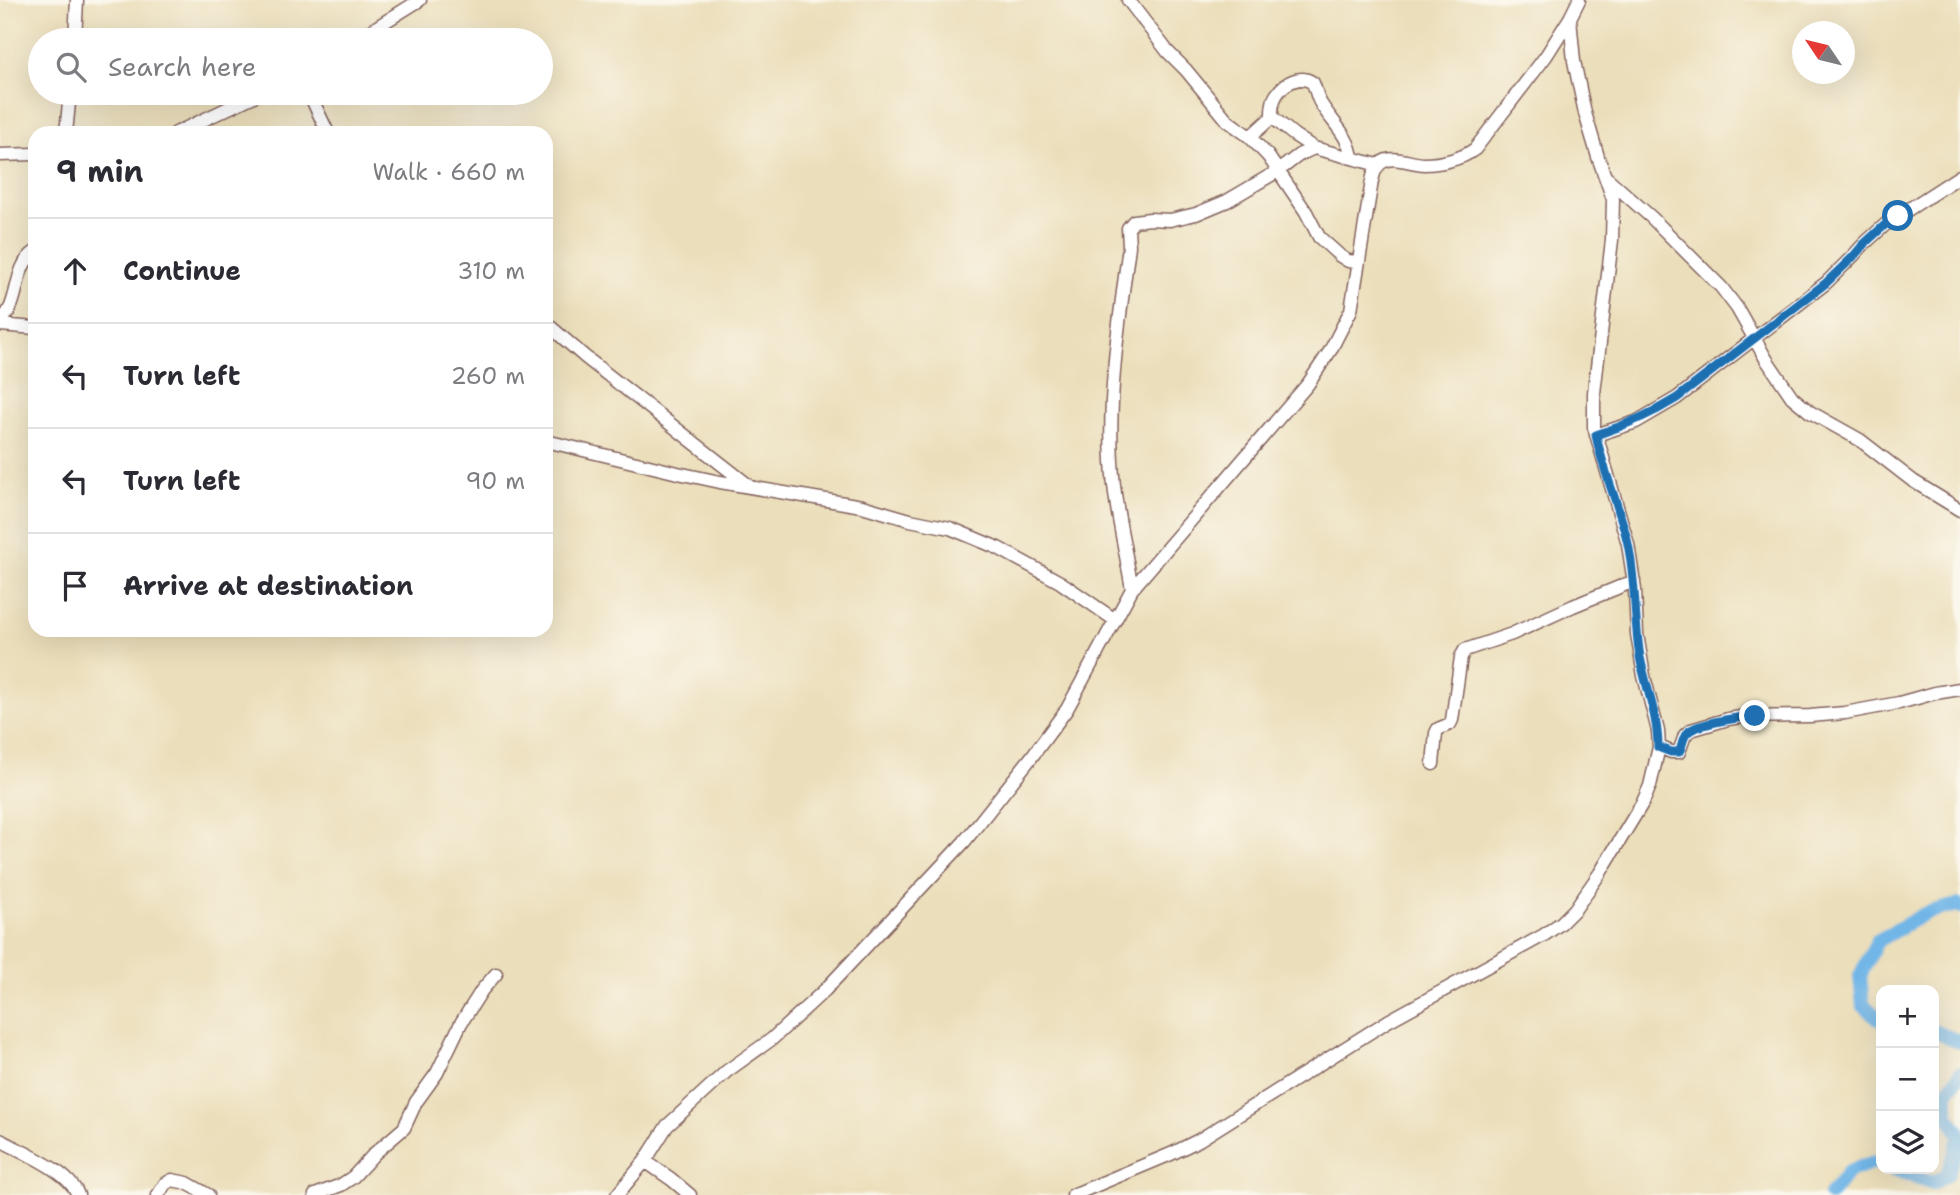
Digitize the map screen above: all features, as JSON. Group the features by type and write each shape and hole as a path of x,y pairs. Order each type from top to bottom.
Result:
{"street":[{"path":"76,28 77,0"},
{"path":"375,28 420,0"},
{"path":"1128,0 1227,121 1250,137 1268,156 1306,212 1319,237 1340,256 1348,261 1358,262"},
{"path":"617,1195 645,1161 667,1126 727,1071 772,1039 825,990 964,842 1031,759 1067,709 1132,589 1308,384 1336,340 1351,310 1371,187 1378,165 1391,160 1434,164 1470,153 1483,141 1546,56 1579,0"},
{"path":"1073,1195 1199,1140 1388,1021 1561,923 1587,893 1650,786 1658,747 1658,731 1639,646 1634,581 1623,523 1596,435 1593,416 1613,229 1613,199 1585,113 1574,61 1570,18"},
{"path":"1250,137 1272,117 1276,95 1284,86 1296,80 1309,80 1351,149 1352,158"},
{"path":"67,126 69,105"},
{"path":"191,126 235,105"},
{"path":"315,105 325,126"},
{"path":"1272,117 1314,148 1378,165"},
{"path":"1132,589 1112,463 1111,425 1116,354 1129,246 1128,228 1134,220 1170,220 1196,214 1227,201 1314,148"},
{"path":"0,155 28,155"},
{"path":"1596,435 1636,422 1677,398 1826,283 1886,224 1960,176"},
{"path":"1606,178 1661,226 1721,287 1792,397 1810,412 1848,432 1913,481 1960,510"},
{"path":"0,323 9,309 28,259"},
{"path":"0,323 28,327"},
{"path":"553,329 750,486"},
{"path":"553,443 678,472 862,506 910,520 940,525 998,548 1060,582 1115,620"},
{"path":"1433,764 1436,733 1452,720 1461,657 1465,650 1512,634 1634,581"},
{"path":"1658,747 1679,752 1688,732 1728,719 1845,713 1899,703 1935,692 1960,689"},
{"path":"315,1195 353,1177 404,1128 416,1102 437,1073 461,1023 496,974"},
{"path":"0,1140 61,1175 81,1194"},
{"path":"645,1161 690,1195"},
{"path":"158,1195 165,1184 172,1180 187,1183 208,1195"}],"waterway":[{"path":"1876,1016 1863,1005 1860,976 1877,941 1926,913 1957,905 1960,907"},
{"path":"1939,1033 1960,1042"},
{"path":"1960,1073 1947,1093 1947,1115 1960,1134"},
{"path":"1907,1174 1933,1183 1947,1175 1960,1138"},
{"path":"1830,1195 1849,1171 1876,1163"}],"route":[{"path":"1755,716 1728,719 1691,730 1685,736 1679,752 1658,747 1658,731 1640,658 1635,590 1628,544 1596,435 1636,422 1677,398 1826,283 1864,244 1898,216"}]}
